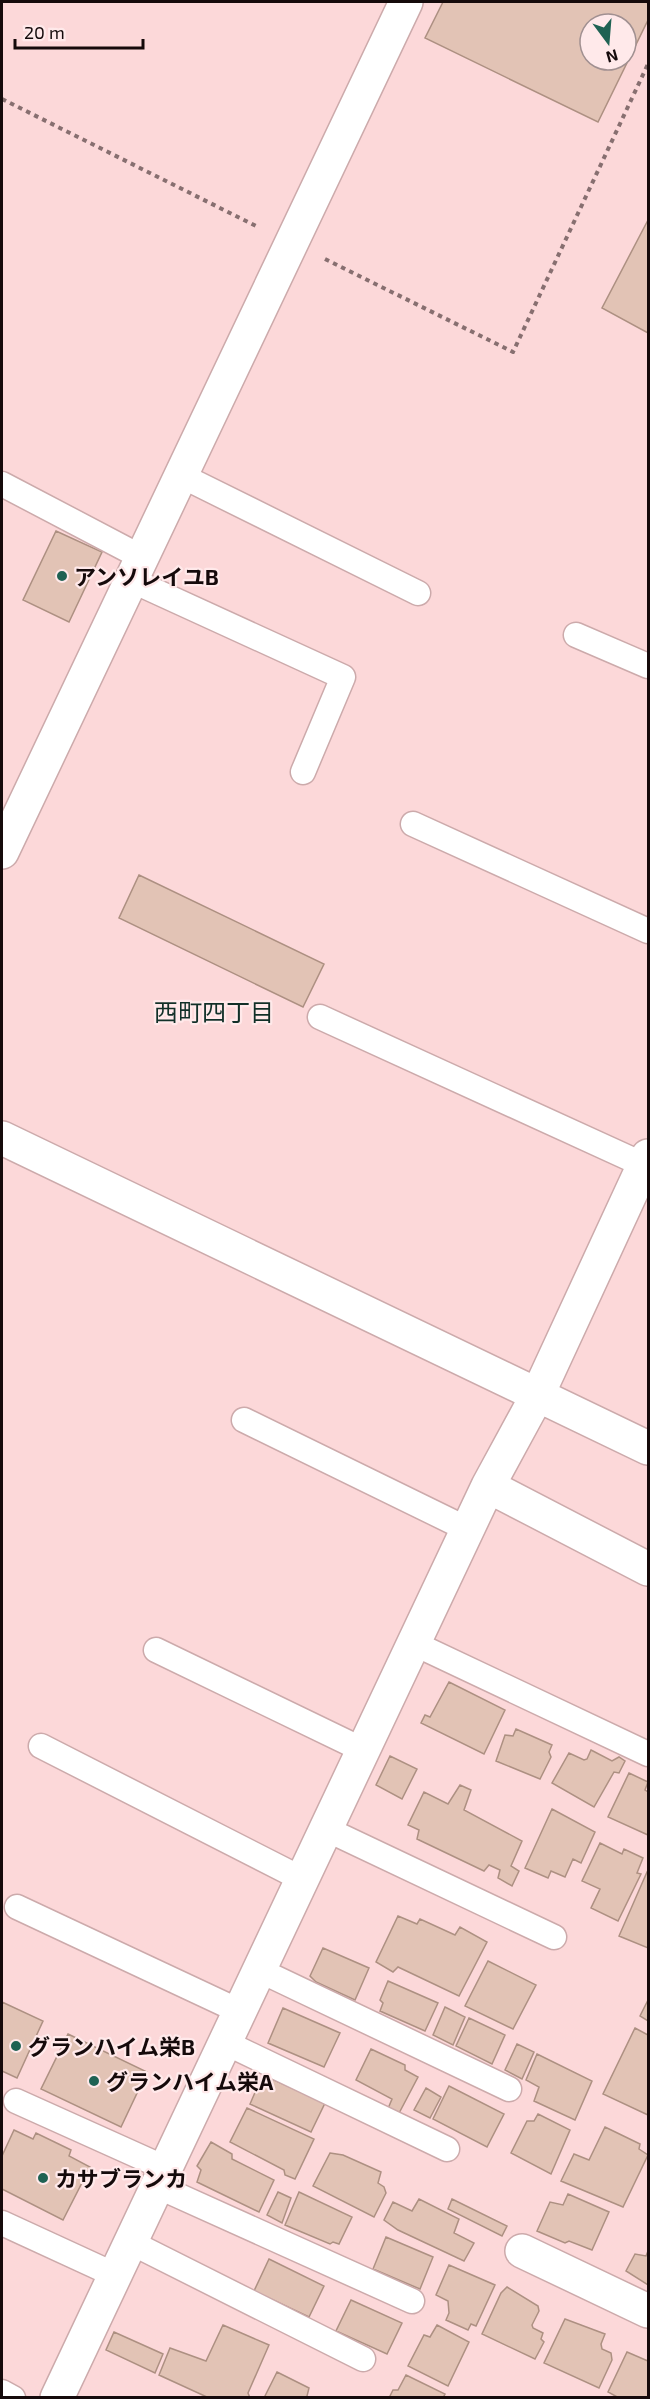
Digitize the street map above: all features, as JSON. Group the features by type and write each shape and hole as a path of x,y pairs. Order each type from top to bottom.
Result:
{"street":[{"path":"2,852 406,2"},
{"path":"2,1138 648,1448"},
{"path":"57,2397 467,1529 538,1394 646,1161"},
{"path":"488,1486 648,1569"},
{"path":"522,2251 648,2311"}],"lane":[{"path":"180,475 418,593"},
{"path":"2,484 136,568 343,677 303,772"},
{"path":"576,635 648,666"},
{"path":"413,824 648,931"},
{"path":"320,1017 646,1161"},
{"path":"244,1420 467,1529"},
{"path":"413,1643 648,1754"},
{"path":"156,1650 363,1750"},
{"path":"41,1746 302,1879"},
{"path":"326,1829 554,1937"},
{"path":"18,1907 239,2011"},
{"path":"259,1970 510,2089"},
{"path":"224,2042 447,2149"},
{"path":"16,2101 161,2177 412,2301"},
{"path":"2,2223 115,2276"},
{"path":"130,2242 363,2359"},
{"path":"2,2392 13,2397"}],"path":[{"path":"2,99 513,352 648,64"}],"building":[{"path":"443,2 648,3 648,20 638,40 638,12 578,12 578,72 623,72 598,122 425,38"},
{"path":"648,220 648,333 602,308"},
{"name":"アンソレイユB","path":"56,531 102,552 69,622 23,600"},
{"path":"139,875 324,964 303,1007 119,918"},
{"path":"449,1682 505,1710 484,1754 421,1723 425,1715 430,1717"},
{"path":"516,1729 552,1745 549,1752 551,1757 540,1779 496,1761 505,1735 513,1736"},
{"path":"591,1750 612,1761 619,1757 625,1761 619,1773 614,1772 594,1807 552,1783 569,1753 584,1760 587,1759"},
{"path":"390,1756 417,1769 402,1799 376,1785"},
{"path":"629,1773 648,1782 645,1790 648,1792 648,1835 608,1817"},
{"path":"460,1785 471,1790 464,1810 522,1841 511,1866 519,1871 512,1886 498,1878 500,1870 489,1865 484,1871 417,1839 419,1830 408,1825 424,1792 448,1804"},
{"path":"552,1809 595,1832 581,1863 573,1859 565,1877 551,1871 548,1878 525,1868"},
{"path":"600,1843 622,1854 624,1849 643,1858 637,1873 641,1874 618,1921 591,1908 600,1889 582,1881"},
{"path":"648,1873 648,1948 619,1936"},
{"path":"398,1916 417,1924 420,1919 455,1935 460,1927 487,1942 459,1996 398,1967 393,1972 376,1962"},
{"path":"323,1948 369,1968 355,2000 316,1982 310,1976"},
{"path":"488,1961 536,1985 513,2029 465,2006"},
{"path":"388,1981 438,2003 425,2031 380,2011 383,2003 380,2000"},
{"path":"648,2000 648,2021 640,2016"},
{"name":"グランハイム栄B","path":"2,2002 43,2021 17,2078 2,2071"},
{"path":"445,2007 465,2017 453,2045 433,2035"},
{"path":"283,2008 340,2033 324,2067 268,2043"},
{"path":"469,2018 505,2035 492,2064 456,2046"},
{"path":"635,2028 648,2035 648,2115 603,2094"},
{"name":"グランハイム栄A","path":"68,2034 147,2072 121,2127 41,2089"},
{"path":"517,2044 534,2052 522,2079 505,2070"},
{"path":"371,2049 405,2065 405,2070 418,2077 397,2117 387,2111 392,2099 356,2080"},
{"path":"537,2054 592,2081 575,2120 534,2101 539,2087 526,2080"},
{"path":"272,2079 325,2103 311,2132 250,2104 260,2081 269,2086"},
{"path":"449,2086 504,2114 487,2147 433,2119"},
{"path":"426,2088 441,2097 430,2118 414,2110"},
{"path":"247,2108 314,2139 295,2179 285,2175 284,2170 230,2142"},
{"path":"538,2114 570,2130 551,2174 511,2153 527,2121 534,2121"},
{"path":"605,2127 640,2144 639,2149 648,2155 623,2207 561,2181 574,2154 589,2160"},
{"name":"カサブランカ","path":"14,2130 33,2139 36,2133 71,2150 69,2156 90,2167 63,2220 2,2189 2,2156"},
{"path":"211,2142 232,2154 232,2159 274,2180 259,2212 197,2182 201,2170 197,2166"},
{"path":"330,2153 343,2155 381,2172 378,2183 384,2187 386,2193 374,2217 313,2186"},
{"path":"278,2192 291,2198 282,2223 267,2215"},
{"path":"299,2192 352,2217 339,2244 333,2242 330,2244 285,2225"},
{"path":"568,2194 609,2212 592,2250 569,2241 565,2243 537,2231 550,2202 563,2205"},
{"path":"419,2199 459,2219 454,2233 474,2243 464,2261 398,2230 384,2220 393,2202 412,2211"},
{"path":"452,2199 507,2226 502,2236 448,2209"},
{"path":"386,2237 433,2257 420,2289 373,2269"},
{"path":"648,2251 648,2285 626,2271 635,2254 646,2256"},
{"path":"269,2259 324,2286 309,2317 254,2291"},
{"path":"449,2265 495,2285 476,2326 471,2324 468,2330 446,2320 449,2313 448,2301 436,2295"},
{"path":"507,2287 538,2306 539,2311 532,2325 533,2328 543,2333 541,2339 544,2342 535,2359 482,2334 501,2293"},
{"path":"351,2300 402,2323 387,2354 336,2331"},
{"path":"565,2319 605,2334 601,2344 602,2349 611,2353 612,2360 599,2388 544,2363"},
{"path":"223,2325 269,2345 248,2393 250,2398 209,2398 159,2375 170,2348 206,2361"},
{"path":"437,2325 469,2342 448,2386 408,2366 424,2335 430,2337"},
{"path":"114,2332 163,2354 155,2373 106,2350"},
{"path":"627,2352 648,2361 648,2398 619,2398 608,2392"},
{"path":"277,2372 309,2388 307,2396 311,2398 264,2398"},
{"path":"406,2375 445,2394 443,2398 389,2398 393,2390 398,2390"}],"place":[{"name":"アンソレイユB","path":"62,576"},
{"name":"グランハイム栄B","path":"16,2046"},
{"name":"グランハイム栄A","path":"94,2081"},
{"name":"カサブランカ","path":"43,2178"}],"district":[{"name":"西町四丁目","path":"214,1011"}]}
